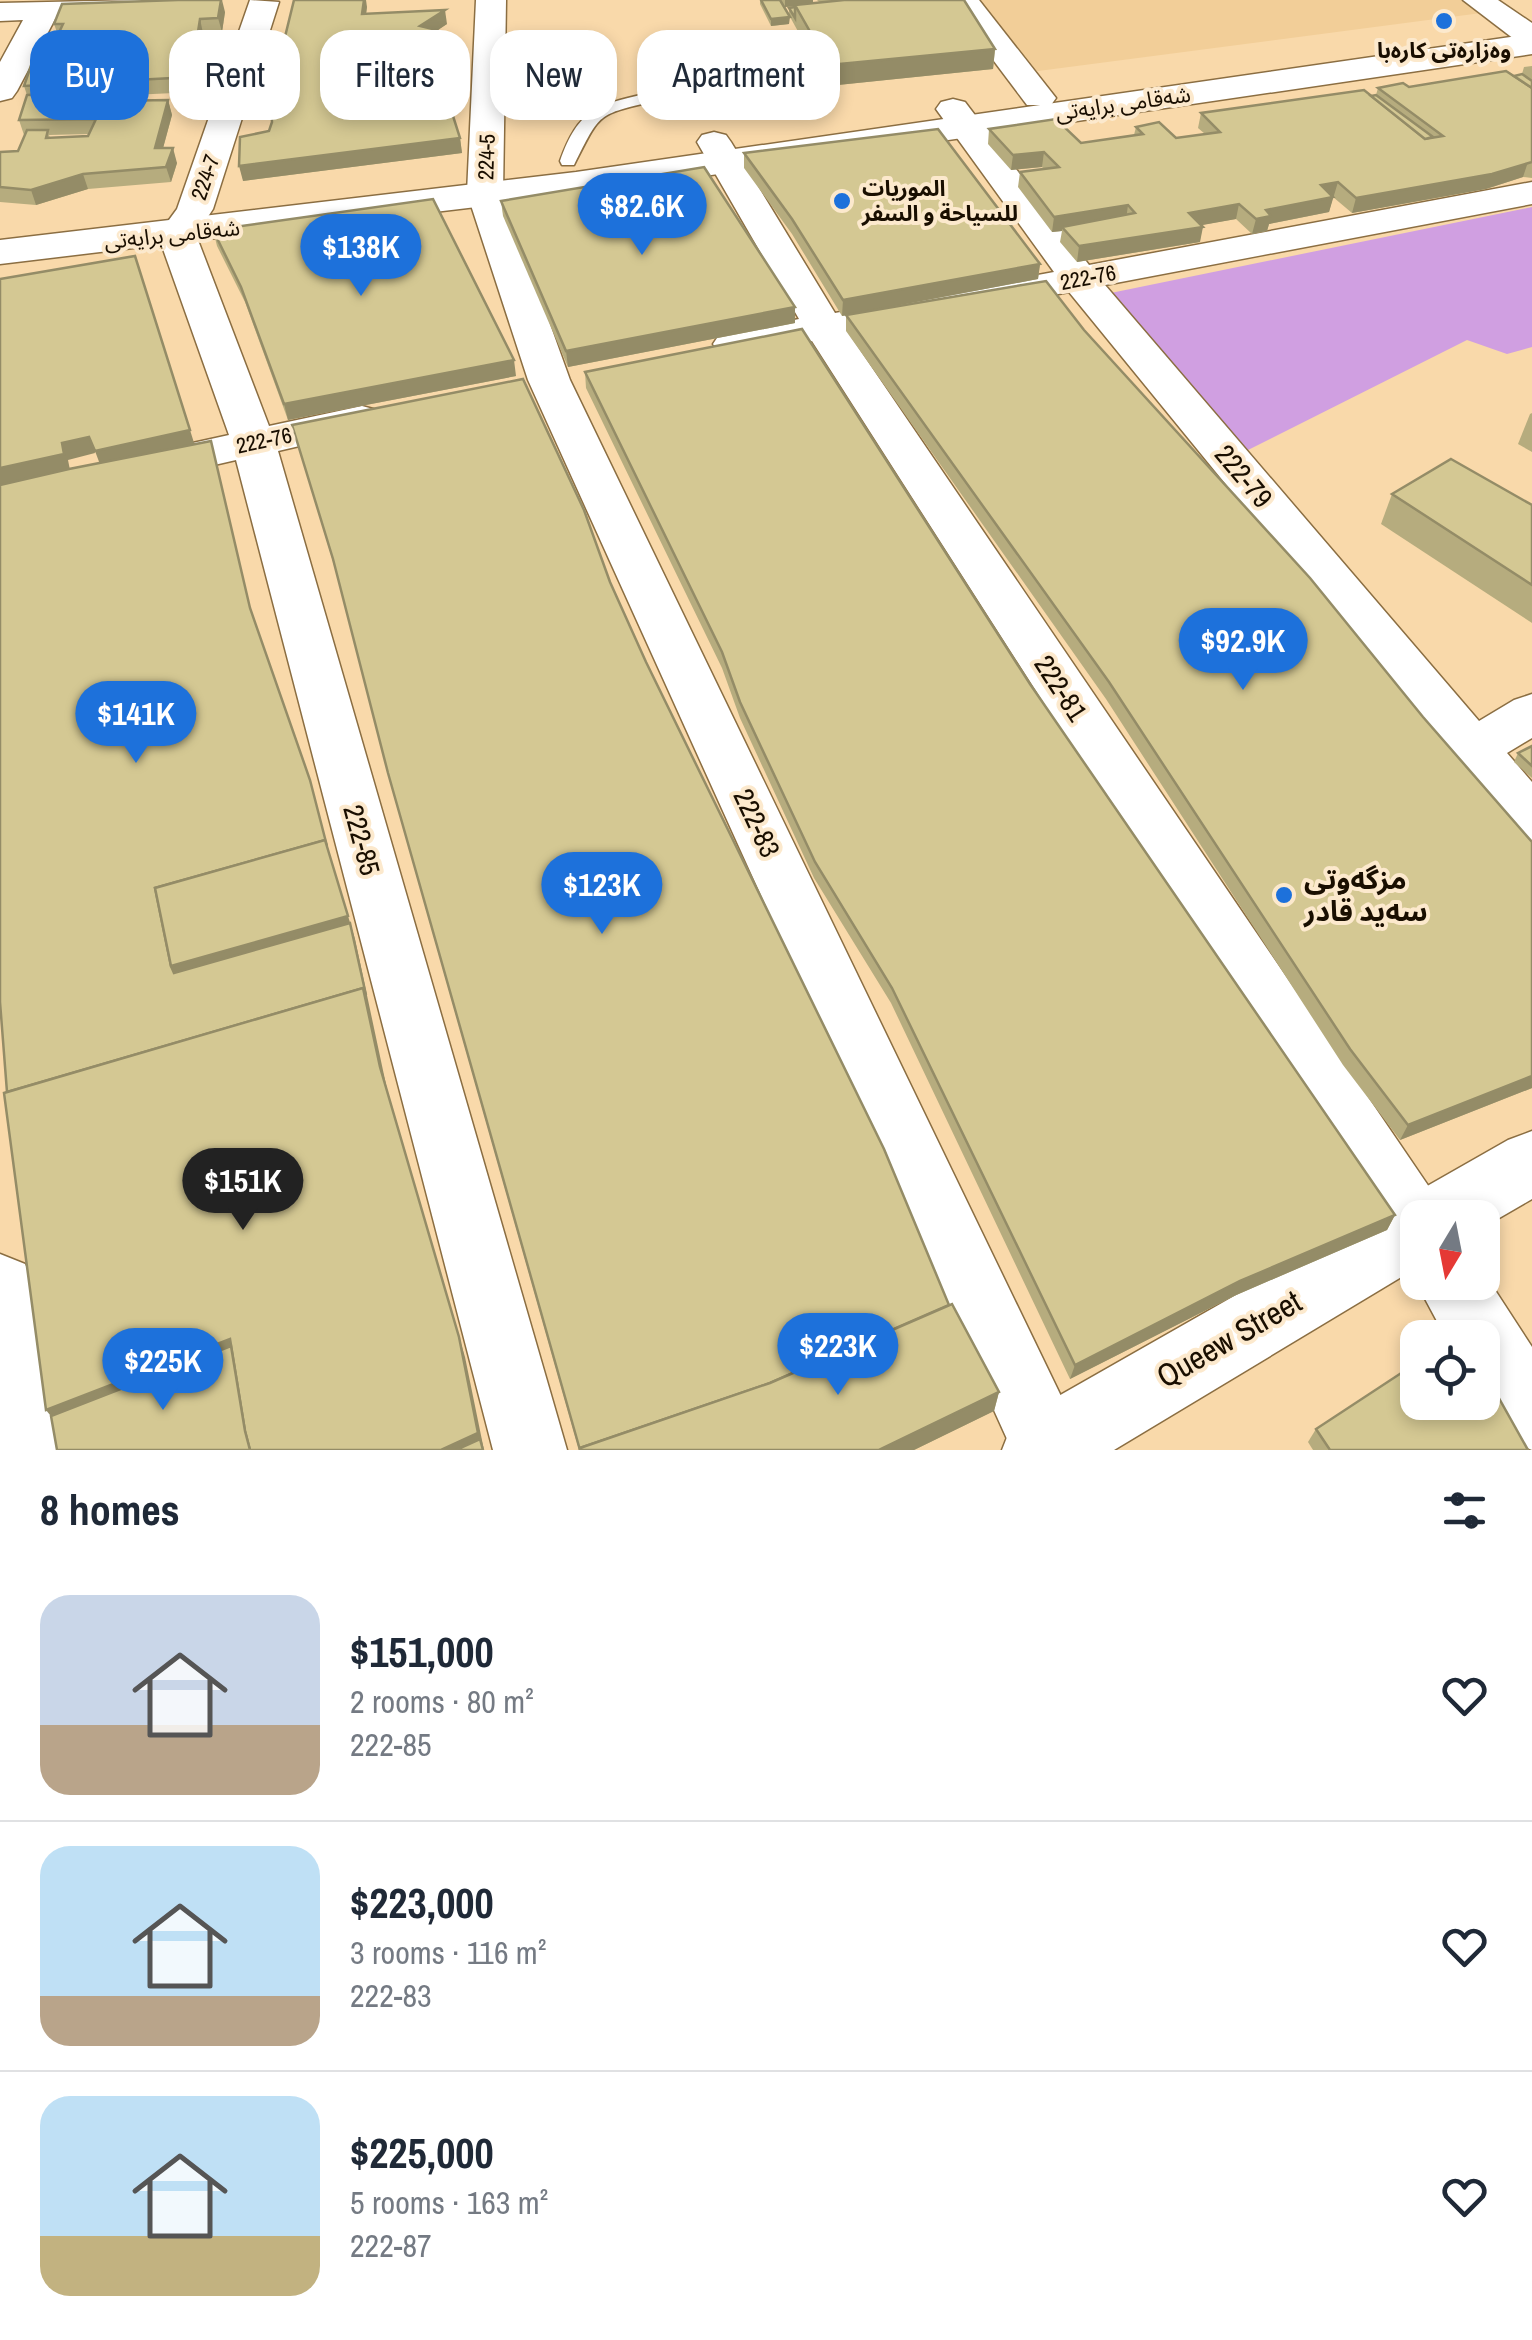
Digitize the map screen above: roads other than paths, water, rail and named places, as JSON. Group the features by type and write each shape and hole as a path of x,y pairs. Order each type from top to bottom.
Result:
{"main road":[{"name":"شەقامی برایەتی","path":"959,118 1039,98 1530,36"},
{"name":"شەقامی برایەتی","path":"0,252 186,222 1530,36"},
{"name":"شەقامی برایەتی","path":"486,182 568,161 719,151"},
{"name":"شەقامی برایەتی","path":"0,234 186,222"},
{"path":"1467,1200 1532,1162"},
{"name":"Queew Street","path":"1046,1448 1400,1239"}],"street":[{"path":"963,0 1039,98"},
{"path":"1478,0 1530,36"},
{"path":"224,4 303,1"},
{"name":"224-5","path":"486,182 496,1"},
{"name":"224-7","path":"186,222 264,2"},
{"path":"0,91 47,5"},
{"path":"0,12 47,5 164,6"},
{"name":"222-79","path":"959,118 1078,280 1532,820"},
{"name":"222-81","path":"719,151 823,326 1400,1201"},
{"name":"222-83","path":"486,182 550,380 1046,1448"},
{"name":"222-76","path":"686,354 1532,193"},
{"name":"222-85","path":"186,222 253,442 530,1450"},
{"name":"222-76","path":"117,474 401,411"},
{"path":"1473,749 1532,714"},
{"path":"0,1287 22,1450"},
{"path":"1462,1300 1532,1413"}],"lane":[{"path":"568,161 579,126 589,117 637,101"}],"place":[{"name":"وەزارەتی کارەبا","path":"1444,21"},
{"name":"الموريات للسياحة و السفر","path":"842,201"},
{"name":"مزگەوتی سەید قادر","path":"1284,895"}]}
